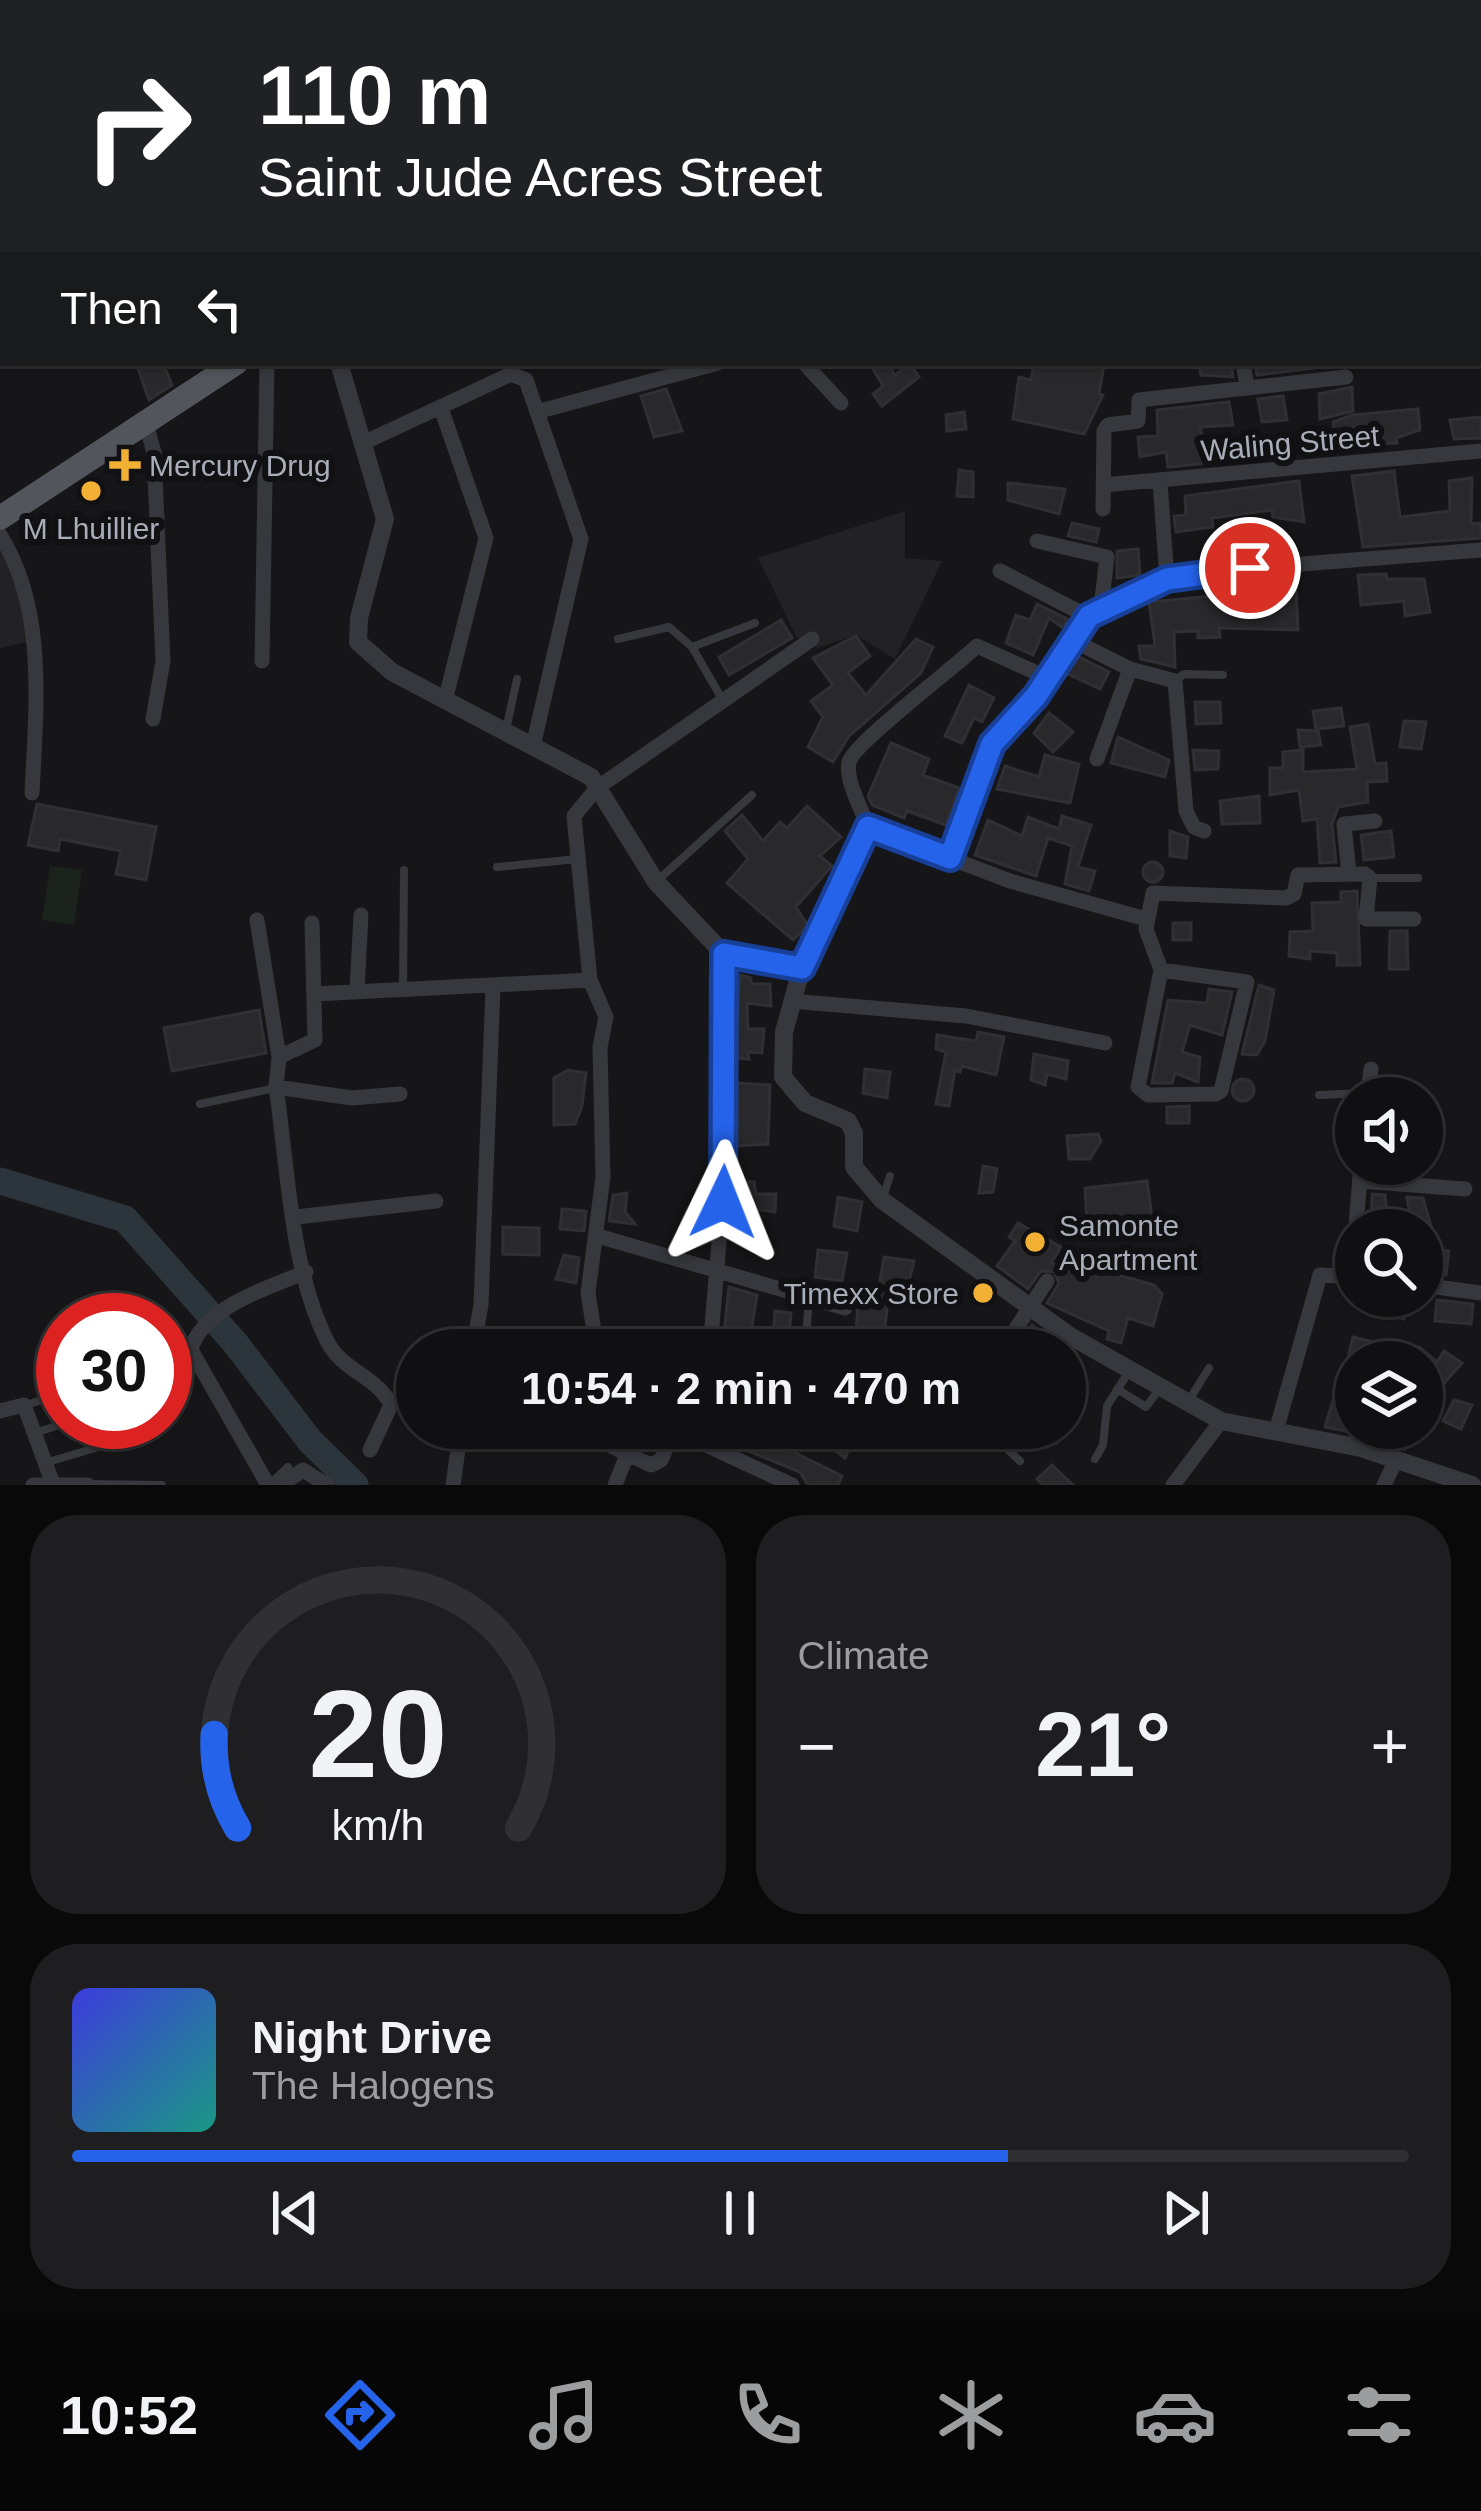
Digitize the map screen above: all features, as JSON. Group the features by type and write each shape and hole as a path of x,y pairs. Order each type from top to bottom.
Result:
{"main road":[{"path":"0,518 232,366"}],"street":[{"path":"262,661 267,366"},
{"path":"340,366 385,519 359,618 358,642 392,672 591,776 656,882 724,954 802,968"},
{"path":"540,411 707,366"},
{"path":"807,366 841,403"},
{"path":"1243,366 1246,386"},
{"path":"363,443 511,374 526,380 581,539 533,746"},
{"path":"1103,509 1106,427 1138,421 1139,400 1346,377"},
{"path":"440,408 487,538 445,701"},
{"path":"146,423 155,469 164,662 153,719"},
{"name":"Waling Street","path":"1103,485 1481,452"},
{"path":"1160,482 1167,579"},
{"path":"0,535 17,562 31,601 32,794"},
{"path":"1037,541 1106,557 1095,612"},
{"path":"950,858 992,744 1095,612 1167,579 1481,550"},
{"path":"1000,571 1095,612"},
{"path":"592,1329 588,1304 598,1236 600,1047 606,1017 590,980 574,816 597,788 812,639"},
{"path":"1070,639 1130,669 1175,681 1186,811 1195,827 1204,831"},
{"path":"1048,678 976,646 936,686 863,739 849,760 868,827 802,968 781,1054 783,1077 805,1103 848,1121 854,1132 854,1167 882,1200 1029,1310 1130,1370 1221,1421 1396,1460 1472,1485"},
{"path":"1097,759 1130,669"},
{"path":"1349,874 1344,824 1375,821"},
{"path":"868,827 950,858 1146,919"},
{"path":"1161,970 1247,982 1219,1093 1148,1094 1138,1087 1161,970 1146,919 1150,899 1158,890 1286,898 1294,894 1298,874 1349,874 1370,878 1366,919 1414,920"},
{"path":"357,988 361,915"},
{"path":"257,920 279,1057 276,1088 316,1314 340,1361 385,1392 391,1406 370,1450"},
{"path":"279,1057 315,1040 312,923"},
{"path":"712,1329 725,1170 724,954"},
{"path":"314,994 357,988 493,987 590,980"},
{"path":"476,1329 482,1282 493,987"},
{"path":"791,1001 966,1016 1106,1043"},
{"path":"1370,1077 1371,1070"},
{"path":"276,1088 352,1098 400,1094"},
{"path":"1439,1185 1465,1189"},
{"path":"296,1217 436,1201"},
{"path":"598,1236 718,1267 845,1308"},
{"path":"269,1485 191,1350 202,1330 240,1301 306,1272"},
{"path":"1276,1431 1320,1275 1335,1275"},
{"path":"1016,1329 1047,1281"},
{"path":"1443,1288 1481,1293"},
{"path":"0,1412 24,1405 53,1484"},
{"path":"1173,1485 1221,1421"},
{"path":"453,1485 457,1449"},
{"path":"615,1449 657,1464 665,1449"},
{"path":"716,1449 792,1485"},
{"path":"615,1485 627,1455"},
{"path":"1384,1485 1396,1460"},
{"path":"740,1485 749,1465"},
{"path":"280,1485 303,1470 327,1485"},
{"path":"33,1485 88,1484"}],"lane":[{"path":"692,647 754,623"},
{"path":"618,639 669,627 692,647 723,700"},
{"path":"1175,681 1184,674 1223,675"},
{"path":"506,732 517,679"},
{"path":"656,882 752,796"},
{"path":"497,867 578,859"},
{"path":"403,987 404,870"},
{"path":"1370,878 1418,878"},
{"path":"200,1104 276,1088"},
{"path":"1319,1095 1335,1095"},
{"path":"882,1200 890,1176"},
{"path":"807,1329 809,1297"},
{"path":"1188,1402 1209,1368"},
{"path":"1095,1459 1103,1445 1103,1418 1130,1370"},
{"path":"1117,1389 1146,1407 1161,1387"},
{"path":"24,1405 36,1401"},
{"path":"46,1463 92,1449"},
{"path":"1007,1449 1019,1461"},
{"path":"269,1485 289,1467"},
{"path":"88,1484 162,1485"}],"shaded area":[{"path":"905,511 905,558 942,561 895,659 856,635 817,648 796,636 758,558"},
{"path":"0,549 25,597 27,642 0,648"},
{"path":"50,866 82,870 74,925 42,920"}],"building":[{"path":"137,366 164,366 172,385 149,400"},
{"path":"892,366 894,376 911,366 919,377 882,406 873,394 883,386 872,367"},
{"path":"1033,366 1104,366 1099,394 1103,395 1084,434 1013,419 1019,377 1031,380"},
{"path":"1199,366 1231,366 1233,377 1201,375"},
{"path":"1256,366 1314,368 1257,375"},
{"path":"1352,387 1353,411 1320,419 1319,394"},
{"path":"666,389 682,431 654,437 641,396"},
{"path":"1283,396 1287,420 1262,422 1258,399"},
{"path":"1229,402 1233,425 1200,427 1209,463 1168,467 1166,452 1140,457 1138,437 1158,436 1157,410"},
{"path":"1418,409 1420,430 1396,438 1397,443 1381,444 1379,427 1334,430 1333,422 1352,415"},
{"path":"964,412 966,429 947,431 946,415"},
{"path":"1481,417 1481,438 1454,439 1450,420"},
{"path":"959,470 973,472 973,497 957,496"},
{"path":"1394,471 1400,517 1450,511 1449,481 1472,478 1471,524 1481,523 1481,538 1363,547 1352,476"},
{"path":"1299,481 1304,522 1273,517 1272,510 1212,518 1213,527 1176,532 1174,516 1186,515 1185,496"},
{"path":"1008,483 1065,489 1059,514 1008,500"},
{"path":"1072,523 1099,529 1096,542 1068,536"},
{"path":"1138,549 1140,575 1117,578 1117,551"},
{"path":"1386,574 1387,579 1424,579 1430,612 1405,616 1404,601 1361,605 1358,575"},
{"path":"1296,588 1298,630 1219,628 1220,637 1198,638 1198,631 1174,632 1175,667 1141,659 1139,646 1155,646 1149,602"},
{"path":"1037,604 1067,619 1063,628 1049,618 1033,655 1006,643 1016,615 1030,620"},
{"path":"781,620 792,638 729,675 719,657"},
{"path":"856,636 870,656 848,673 866,695 916,639 933,647 921,673 849,736 833,762 808,747 823,717 811,701 833,685 813,658"},
{"path":"1075,655 1109,672 1100,689 1066,673"},
{"path":"969,685 994,698 982,722 974,718 962,743 945,736"},
{"path":"1195,702 1220,702 1221,723 1196,724"},
{"path":"1341,708 1344,726 1316,729 1313,711"},
{"path":"1049,713 1073,732 1053,752 1034,733"},
{"path":"1404,721 1426,722 1421,749 1400,747"},
{"path":"1368,724 1375,764 1386,763 1387,781 1367,782 1368,802 1338,807 1332,824 1336,862 1320,863 1317,819 1303,821 1299,790 1270,795 1270,768 1283,768 1283,752 1303,750 1303,772 1357,769 1350,727"},
{"path":"1298,730 1318,731 1321,745 1300,747"},
{"path":"1118,737 1169,760 1165,777 1111,763"},
{"path":"891,743 929,759 923,775 959,788 946,825 907,811 904,818 872,805 868,796"},
{"path":"1193,750 1219,751 1218,769 1195,770"},
{"path":"1045,755 1079,764 1070,803 997,789 1005,766 1039,777"},
{"path":"1259,796 1260,823 1222,824 1220,801"},
{"path":"37,804 156,827 146,880 116,874 121,851 60,839 58,851 28,845"},
{"path":"807,806 841,837 820,856 832,866 796,907 808,926 793,940 727,883 748,859 725,831 742,815 763,841 780,822 787,828"},
{"path":"1062,816 1091,825 1078,867 1095,871 1089,891 1065,884 1072,846 1048,838 1036,876 975,855 988,820 1022,836 1028,817 1059,829"},
{"path":"1170,831 1188,837 1186,858 1170,856"},
{"path":"1391,831 1394,857 1364,860 1361,835"},
{"path":"1153,862 1163,872 1153,882 1143,872"},
{"path":"1357,891 1360,965 1337,965 1337,953 1310,951 1310,959 1289,956 1290,932 1313,931 1312,903 1341,902 1341,892"},
{"path":"1173,923 1191,923 1191,940 1173,940"},
{"path":"1390,931 1407,931 1408,969 1389,969"},
{"path":"740,975 751,978 751,984 770,984 771,1006 747,1003 748,1029 764,1029 762,1053 748,1052 749,1059 736,1058"},
{"path":"1259,985 1274,990 1265,1041 1257,1055 1242,1054"},
{"path":"1209,989 1232,992 1222,1035 1190,1025 1182,1052 1200,1057 1198,1082 1175,1073 1172,1083 1152,1083 1168,1000 1207,1003"},
{"path":"259,1010 266,1053 172,1071 164,1028"},
{"path":"978,1032 1004,1037 996,1075 962,1066 960,1072 955,1070 949,1106 936,1104 946,1052 936,1049 937,1035 976,1041"},
{"path":"1034,1054 1068,1061 1066,1079 1047,1074 1045,1085 1031,1080"},
{"path":"865,1069 890,1072 887,1098 863,1093"},
{"path":"568,1070 586,1073 582,1106 575,1124 554,1125 554,1078"},
{"path":"1243,1079 1254,1090 1243,1101 1232,1090"},
{"path":"737,1083 770,1085 768,1144 737,1146"},
{"path":"1189,1106 1189,1123 1167,1123 1167,1107"},
{"path":"1098,1134 1101,1141 1090,1159 1069,1159 1067,1136"},
{"path":"983,1166 997,1169 993,1192 979,1193"},
{"path":"1147,1181 1152,1217 1112,1223 1111,1232 1087,1226 1085,1188"},
{"path":"737,1182 754,1182 756,1194 776,1194 775,1212 739,1207"},
{"path":"627,1193 625,1212 635,1224 609,1221 613,1195"},
{"path":"1372,1194 1385,1195 1387,1209 1372,1209"},
{"path":"838,1197 862,1202 857,1231 834,1226"},
{"path":"1407,1197 1423,1198 1426,1209 1409,1209"},
{"path":"562,1209 586,1211 584,1231 560,1229"},
{"path":"1018,1223 1061,1247 1051,1263 1084,1276 1087,1260 1098,1261 1097,1269 1154,1285 1162,1294 1153,1326 1128,1318 1121,1343 1107,1339 1109,1331 1047,1303 1059,1283 1054,1272 1041,1271 1028,1289 997,1266 1015,1241 1009,1237"},
{"path":"503,1227 539,1228 539,1255 503,1254"},
{"path":"818,1250 847,1253 842,1281 815,1277"},
{"path":"1443,1250 1449,1251 1443,1275"},
{"path":"564,1255 579,1258 576,1283 556,1279"},
{"path":"884,1257 914,1261 905,1297 889,1293 885,1329 856,1329 858,1305 876,1304"},
{"path":"729,1287 757,1295 751,1329 724,1329"},
{"path":"1443,1301 1473,1304 1471,1324 1435,1321 1443,1317"},
{"path":"775,1311 791,1313 790,1329 773,1329"},
{"path":"1444,1351 1462,1363 1443,1384"},
{"path":"1335,1393 1335,1429 1325,1427"},
{"path":"1454,1400 1472,1405 1461,1429 1443,1421"},
{"path":"743,1449 787,1449 842,1476 838,1485 808,1485 800,1472"},
{"path":"1052,1465 1073,1485 1043,1485 1037,1479"}],"waterway":[{"path":"0,1181 125,1219 236,1344 310,1441 355,1485"}],"place":[{"name":"Mercury Drug","path":"125,465"},
{"name":"M Lhuillier","path":"91,491"},
{"name":"Samonte Apartment","path":"1035,1242"},
{"name":"Timexx Store","path":"983,1293"}],"route":[{"path":"723,1202 724,954 802,968 868,827 950,858 992,744 1036,696 1089,616 1130,592 1167,579 1250,568"}]}
